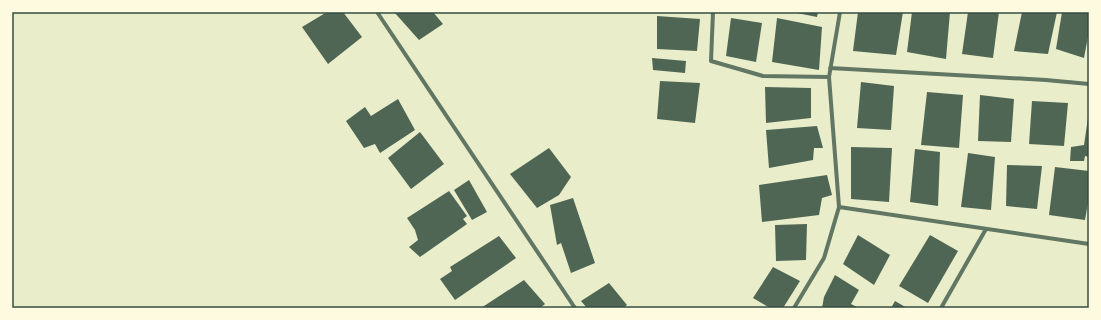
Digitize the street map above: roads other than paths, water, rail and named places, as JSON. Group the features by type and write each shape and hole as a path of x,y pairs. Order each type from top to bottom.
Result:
{"street":[{"path":"377,12 575,308"},
{"path":"713,12 711,61 763,76 829,77"},
{"path":"794,308 824,258 839,207 829,77 840,12"},
{"path":"830,68 1046,80 1089,84"},
{"path":"839,207 1089,244"},
{"path":"941,308 986,229"}]}
